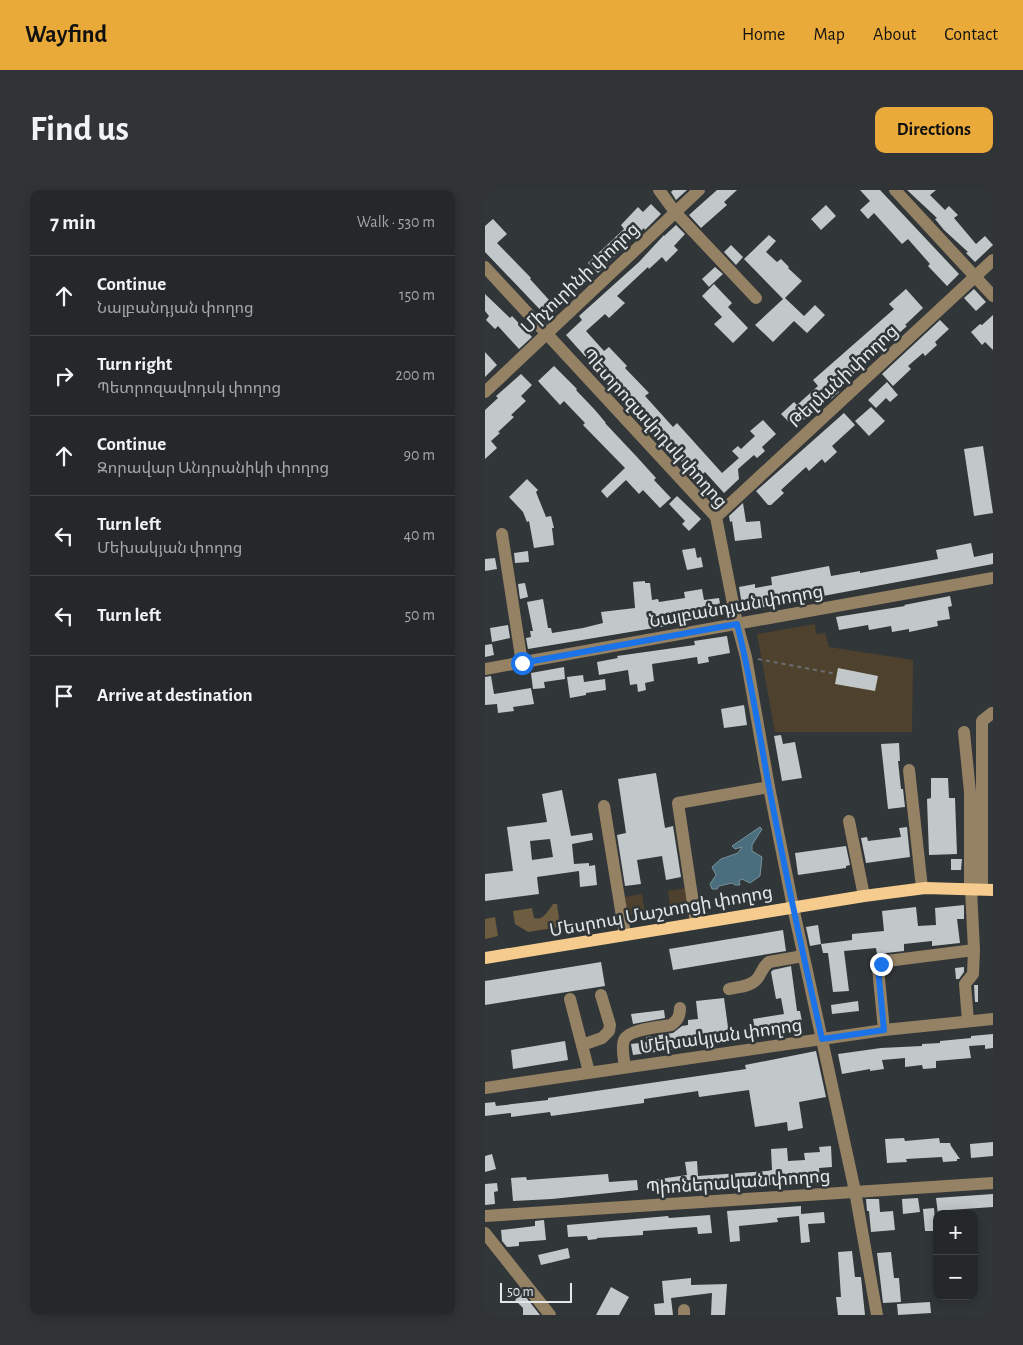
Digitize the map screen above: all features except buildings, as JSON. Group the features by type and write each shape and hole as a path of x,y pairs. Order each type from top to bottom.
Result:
{"main road":[{"name":"Մեսրոպ Մաշտոցի փողոց","path":"485,958 864,896 922,888 979,889"}],"street":[{"path":"659,190 675,212 756,298"},
{"name":"Միչուրինի փողոց","path":"485,392 699,190"},
{"path":"895,190 993,296"},
{"name":"Թելմանի փողոց","path":"716,517 993,260"},
{"name":"Պետրոզավոդսկ փողոց","path":"485,267 716,517 737,624 746,657 769,787 803,956 855,1191 877,1315"},
{"path":"501,534 522,663"},
{"name":"Նալբանդյան փողոց","path":"485,669 993,578"},
{"path":"968,1021 965,984 973,974 979,889 982,721 992,712"},
{"path":"964,732 979,889"},
{"path":"909,770 922,888"},
{"path":"696,923 678,803 769,787"},
{"path":"605,806 625,935"},
{"path":"849,821 864,896"},
{"path":"884,1030 878,968 881,964 887,961 974,950"},
{"path":"729,989 750,984 757,980 764,965 769,962 803,956"},
{"path":"582,1045 601,1038 609,1031 610,1025 601,995"},
{"path":"570,999 589,1072"},
{"path":"625,1067 623,1041 626,1036 633,1032 671,1025 676,1022 680,1015 680,1008"},
{"name":"Մեխակյան փողոց","path":"485,1088 884,1030 993,1018"},
{"name":"Պիոներական փողոց","path":"485,1216 993,1183"},
{"path":"485,1233 550,1315"}],"path":[{"path":"746,657 837,674"}],"shaded area":[{"path":"815,624 816,634 825,633 829,647 913,660 912,732 775,732 757,634"},
{"path":"687,888 689,904 670,907 668,891"},
{"path":"642,894 645,912 627,915 624,897"},
{"path":"553,904 557,904 560,927 528,932 515,924 513,911 532,908 534,918 537,919 545,915"},
{"path":"495,917 498,936 485,939 485,919"}],"water":[{"path":"760,827 762,829 752,845 752,851 762,857 760,876 750,883 742,879 739,881 740,885 732,883 712,889 710,884 716,875 712,867 721,859 738,853 742,847 735,849 732,846"}],"route":[{"path":"522,663 737,624 746,657 769,787 822,1039 884,1030 878,968 881,964"}]}
